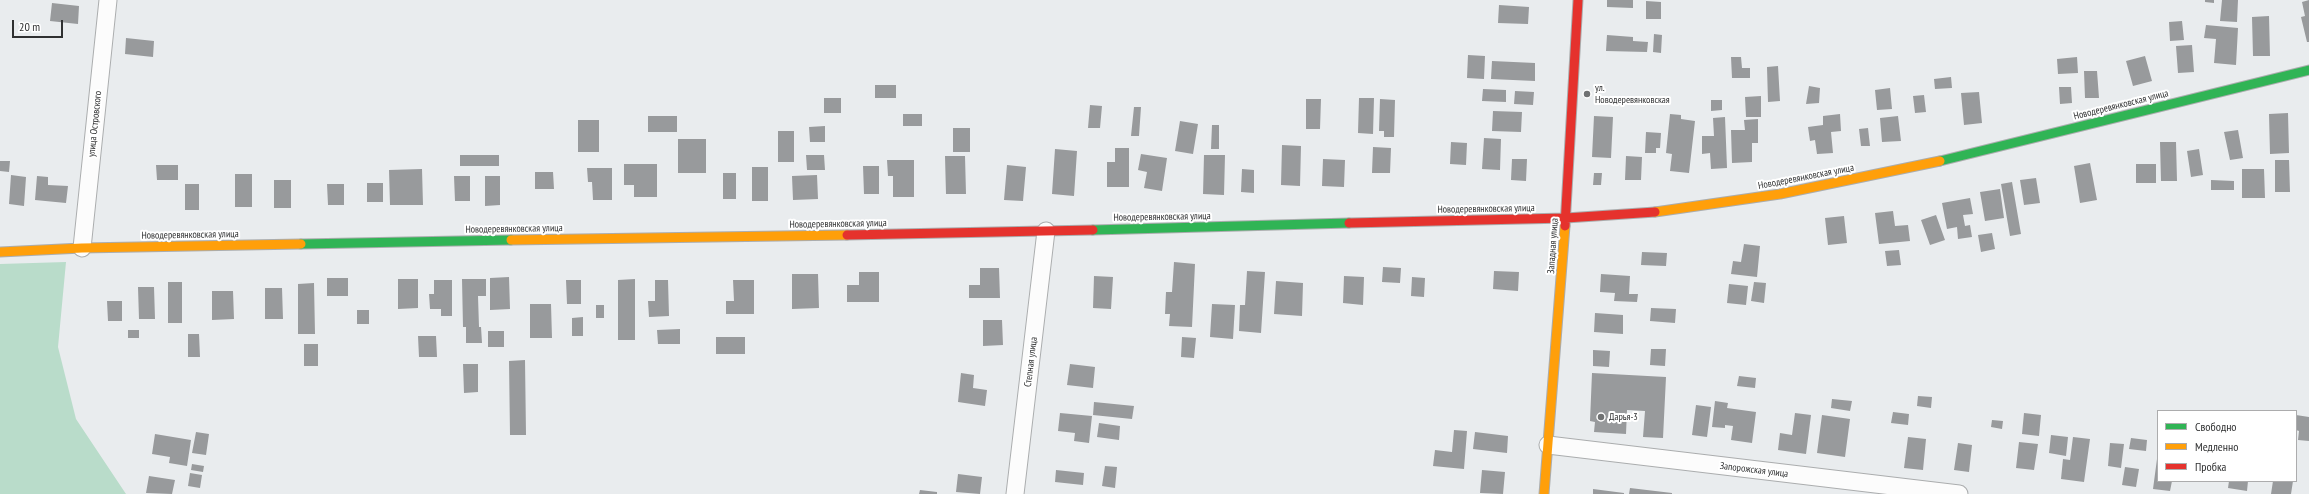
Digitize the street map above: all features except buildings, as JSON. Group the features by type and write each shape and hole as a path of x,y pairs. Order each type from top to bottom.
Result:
{"street":[{"name":"улица Островского","path":"82,248 108,0"},
{"name":"Западная улица","path":"1544,494 1566,218 1578,0"},
{"name":"Новодеревянковская улица","path":"0,252 82,248 1046,231 1566,218 1701,207 1777,195 1911,168 2309,70"},
{"name":"Степная улица","path":"1015,494 1046,231"},
{"name":"Запорожская улица","path":"1548,446 1959,494"}],"green space":[{"path":"66,262 58,347 76,419 126,494 0,494 0,264"}],"traffic: fast":[{"path":"1940,161 2309,70"},
{"path":"1093,230 1349,223"},
{"path":"301,244 511,240"}],"traffic: slow":[{"path":"1655,212 1780,194 1940,161"},
{"path":"1544,494 1565,226"},
{"path":"511,240 847,235"},
{"path":"0,252 82,248 301,244"}],"traffic: jam":[{"path":"1565,226 1578,0"},
{"path":"1349,223 1566,218 1655,212"},
{"path":"847,235 1093,230"}],"place":[{"name":"ул. Новодеревянковская","path":"1587,94"},
{"name":"Дарья-3","path":"1601,417"}]}
